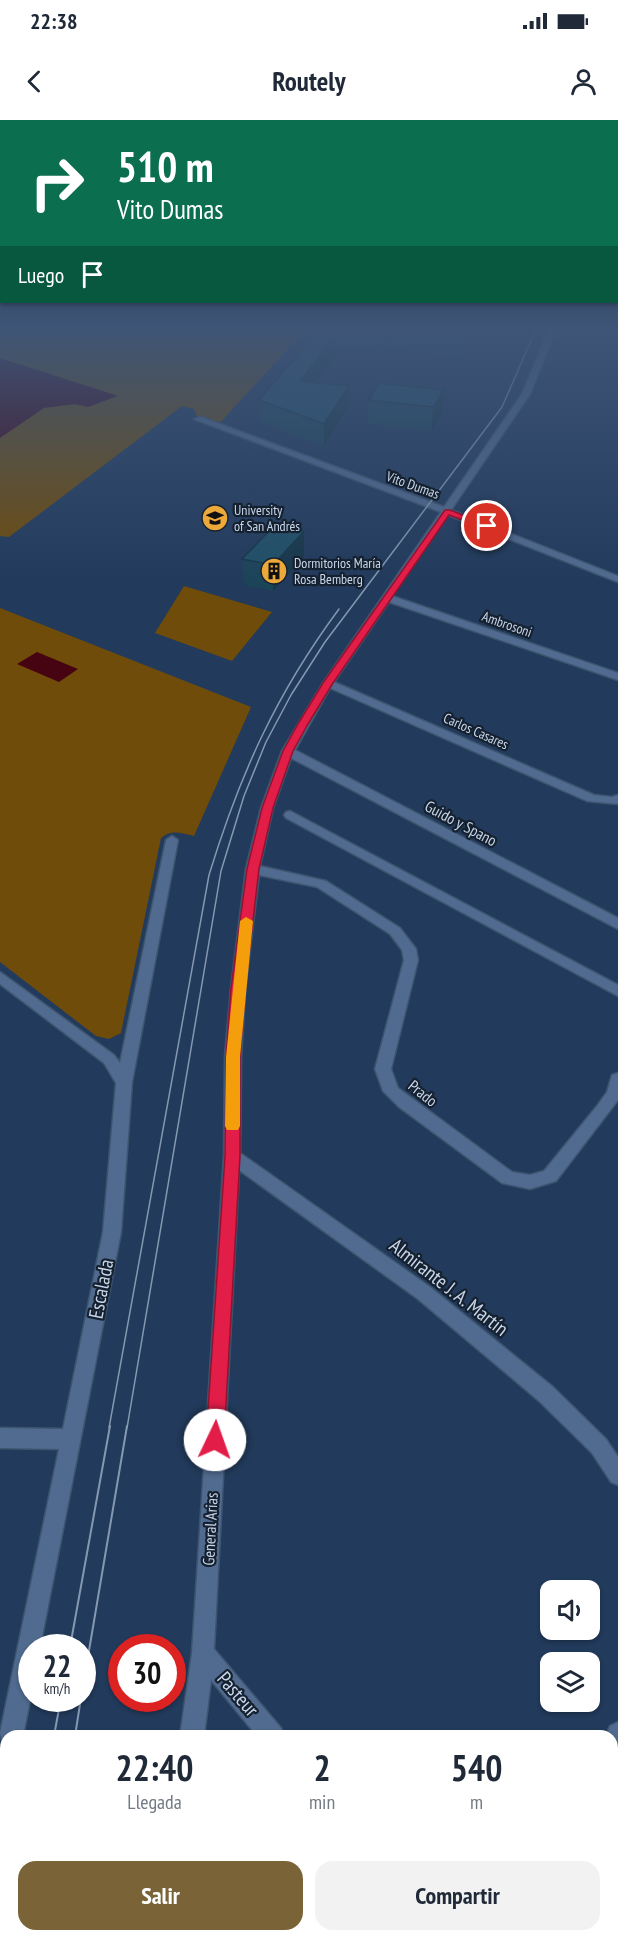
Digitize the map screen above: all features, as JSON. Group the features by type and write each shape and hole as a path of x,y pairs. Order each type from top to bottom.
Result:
{"street":[{"name":"General Arias","path":"193,1730 203,1653 232,1156 233,1057 238,989 253,869 267,808 288,751 328,683 514,412"},
{"name":"Vito Dumas","path":"198,420 447,512 618,579"},
{"name":"Ambrosoni","path":"387,598 618,677"},
{"name":"Carlos Casares","path":"328,683 591,798 616,800"},
{"name":"Guido y Spano","path":"288,751 618,924"},
{"path":"290,815 618,991"},
{"name":"Escalada","path":"12,1730 112,1232 124,1082 172,840"},
{"name":"Prado","path":"253,869 321,884 395,931 409,949 411,960 383,1069 391,1091 508,1178 530,1182 550,1176 603,1110 614,1093 618,1079"},
{"path":"0,977 109,1059 124,1082"},
{"name":"Almirante J. A. Martín","path":"232,1156 424,1293 546,1394 599,1446 618,1475"},
{"path":"0,1438 72,1439"},
{"name":"Pasteur","path":"203,1653 268,1730"}],"shaded area":[{"path":"0,412 174,412 9,537 0,536"},
{"path":"0,412 38,412 0,438"},
{"path":"195,412 230,412 216,427 198,419"},
{"path":"184,586 272,612 232,661 155,633"},
{"path":"0,608 251,707 194,836 172,833 161,838 121,1033 109,1039 96,1036 0,962"},
{"path":"37,652 78,669 59,682 17,664"}],"building":[{"path":"291,412 332,412 324,424"},
{"path":"275,525 304,531 273,565 242,559"}],"tram line":[{"path":"127,1428 221,871 244,796 266,742 291,695 325,642 498,412"},
{"path":"109,1428 209,875 234,803 262,736 296,672 339,609"},
{"path":"72,1634 110,1426"},
{"path":"92,1634 127,1426"},
{"path":"55,1730 58,1712"},
{"path":"76,1730 79,1712"}],"slow traffic":[{"path":"232,1126 233,1057 246,921"}],"place":[{"name":"University of San Andrés","path":"215,518"},
{"name":"Dormitorios María Rosa Bemberg","path":"274,571"}],"route":[{"path":"215,1440 232,1156 233,1057 238,989 253,869 267,808 288,751 303,724 328,683 447,512 487,526"}]}
